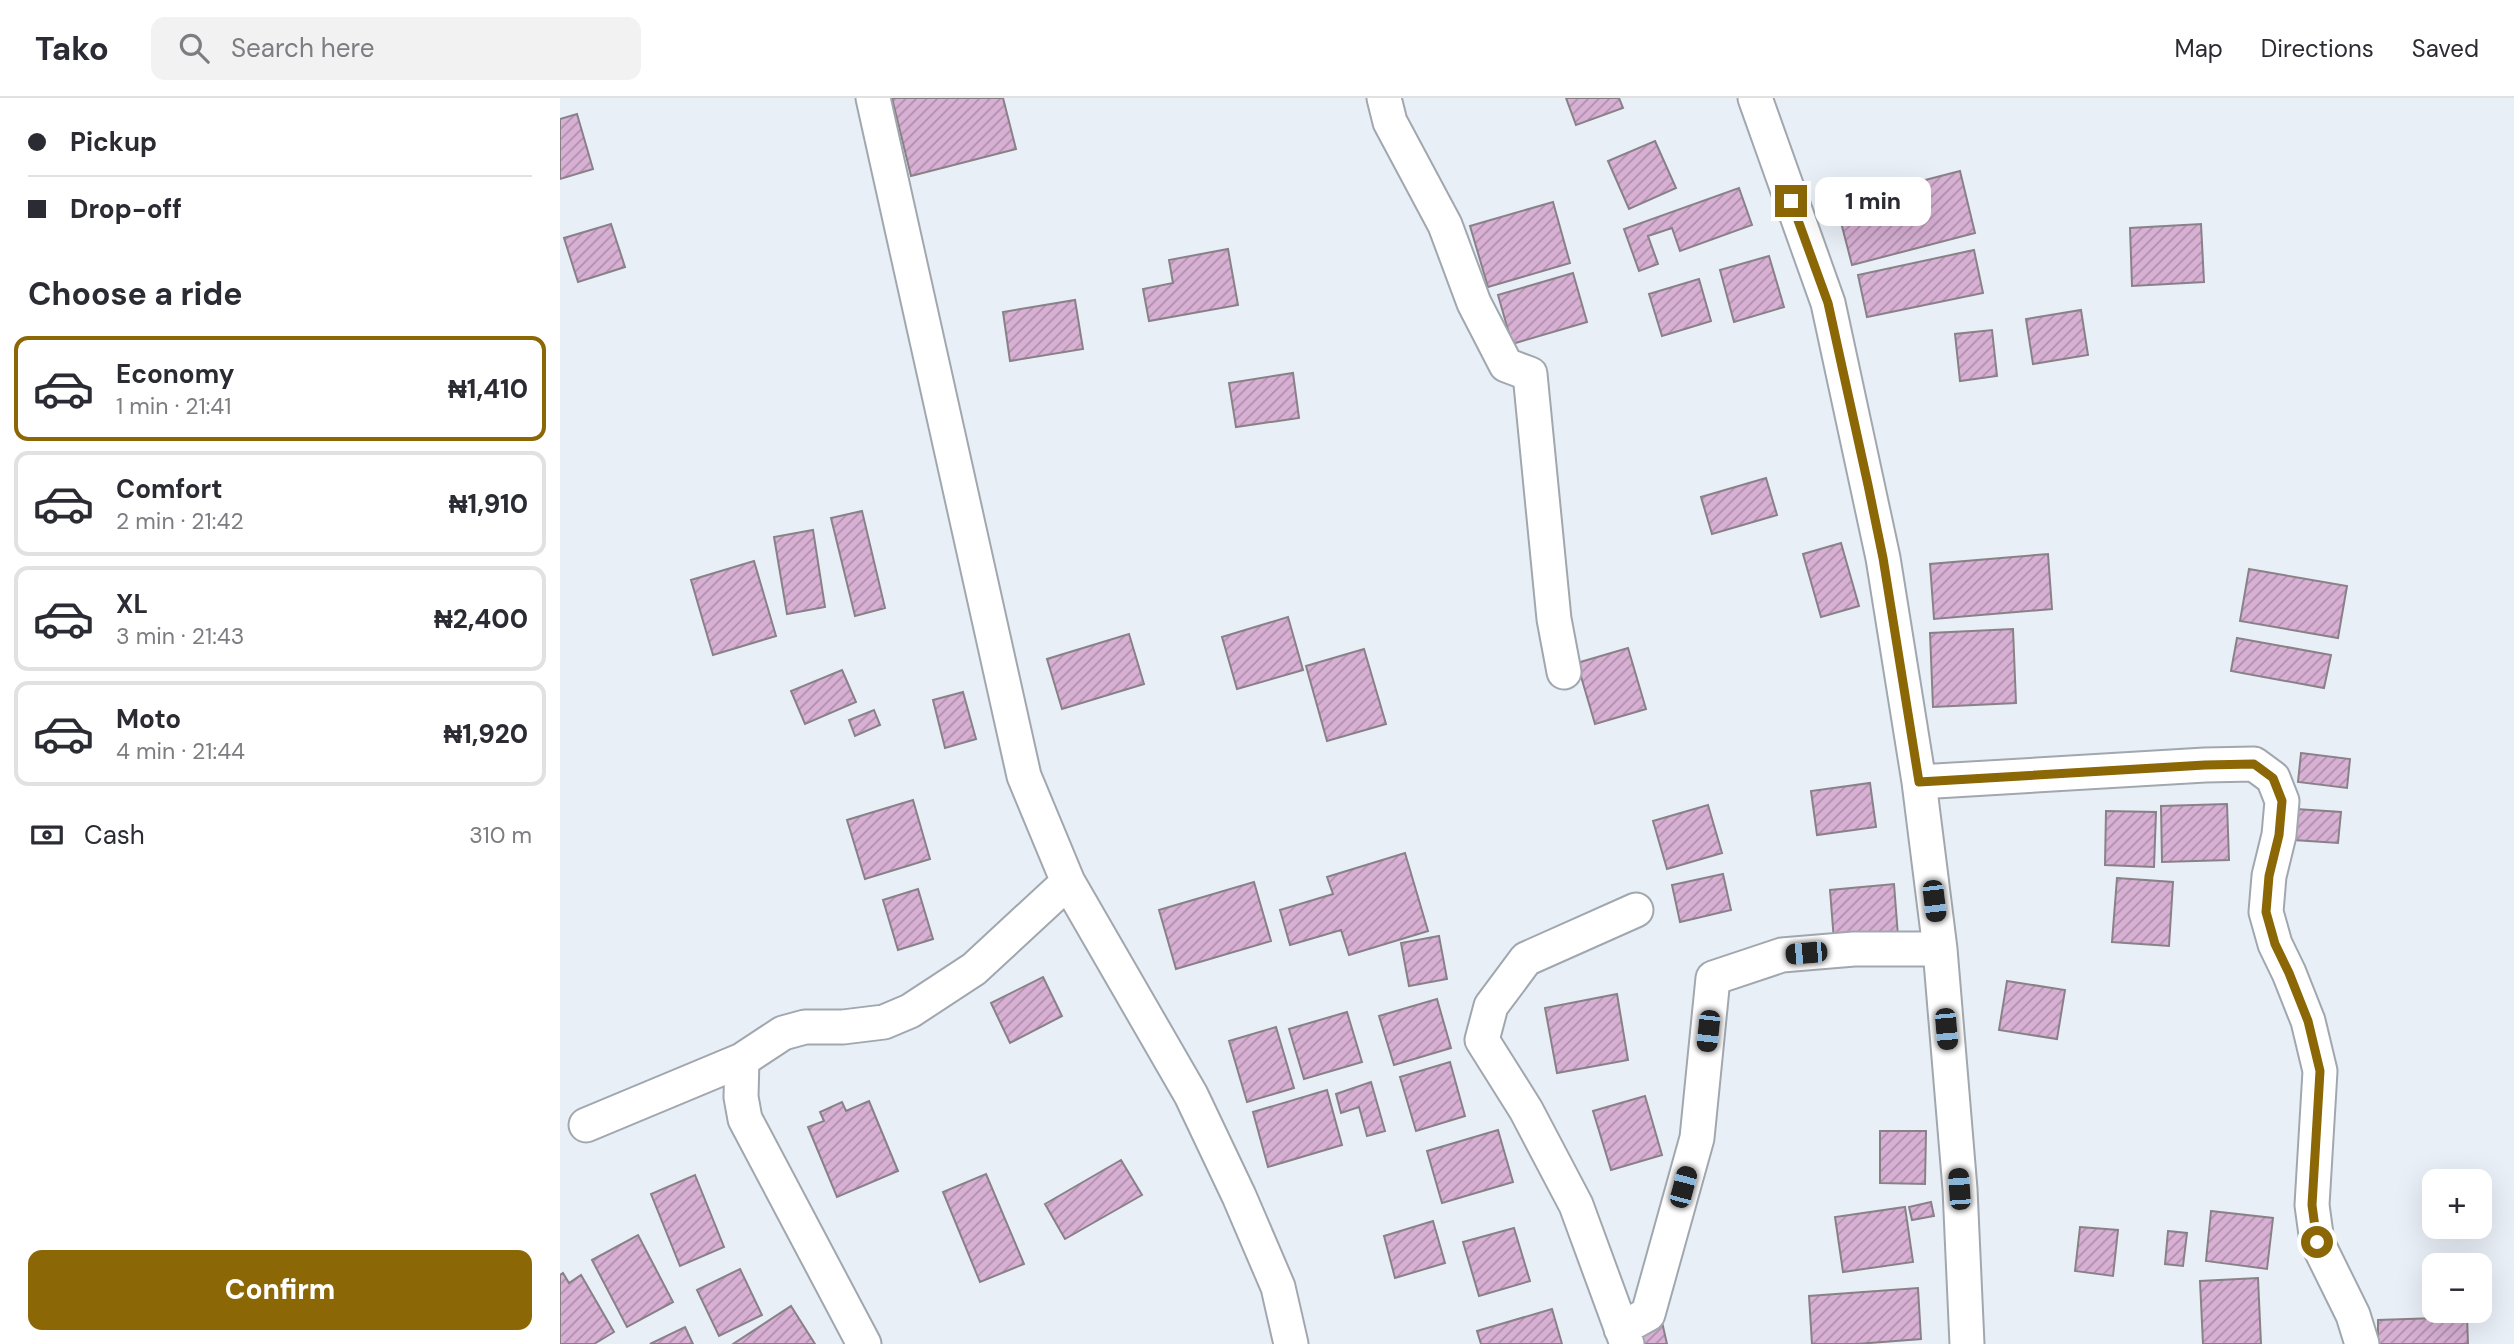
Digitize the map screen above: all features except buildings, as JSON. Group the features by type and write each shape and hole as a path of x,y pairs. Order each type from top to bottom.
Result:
{"street":[{"path":"873,98 1024,776 1068,882 1196,1106 1278,1287 1291,1344"},
{"path":"1384,98 1390,122 1445,225 1474,303 1506,365 1530,374 1554,620 1564,672"},
{"path":"1755,98 1828,303 1883,558 1919,782 1940,949 1959,1189 1967,1344"},
{"path":"1919,782 2254,764 2273,778 2282,801 2279,835 2269,876 2266,912 2275,944 2308,1021 2320,1071 2312,1205 2317,1242 2353,1315 2362,1344"},
{"path":"586,1125 742,1060 783,1033 805,1027 843,1027 884,1022 910,1011 974,969 1068,882"},
{"path":"1636,910 1526,959 1491,1006 1482,1040 1526,1110 1576,1205 1624,1337 1648,1314 1697,1138 1713,978 1782,955 1854,949 1940,949"},
{"path":"742,1060 741,1097 745,1119 864,1344"}],"route":[{"path":"1791,201 1828,303 1883,558 1919,782 2254,764 2273,778 2282,801 2279,835 2269,876 2266,912 2275,944 2308,1021 2320,1071 2312,1205 2317,1242"}]}
